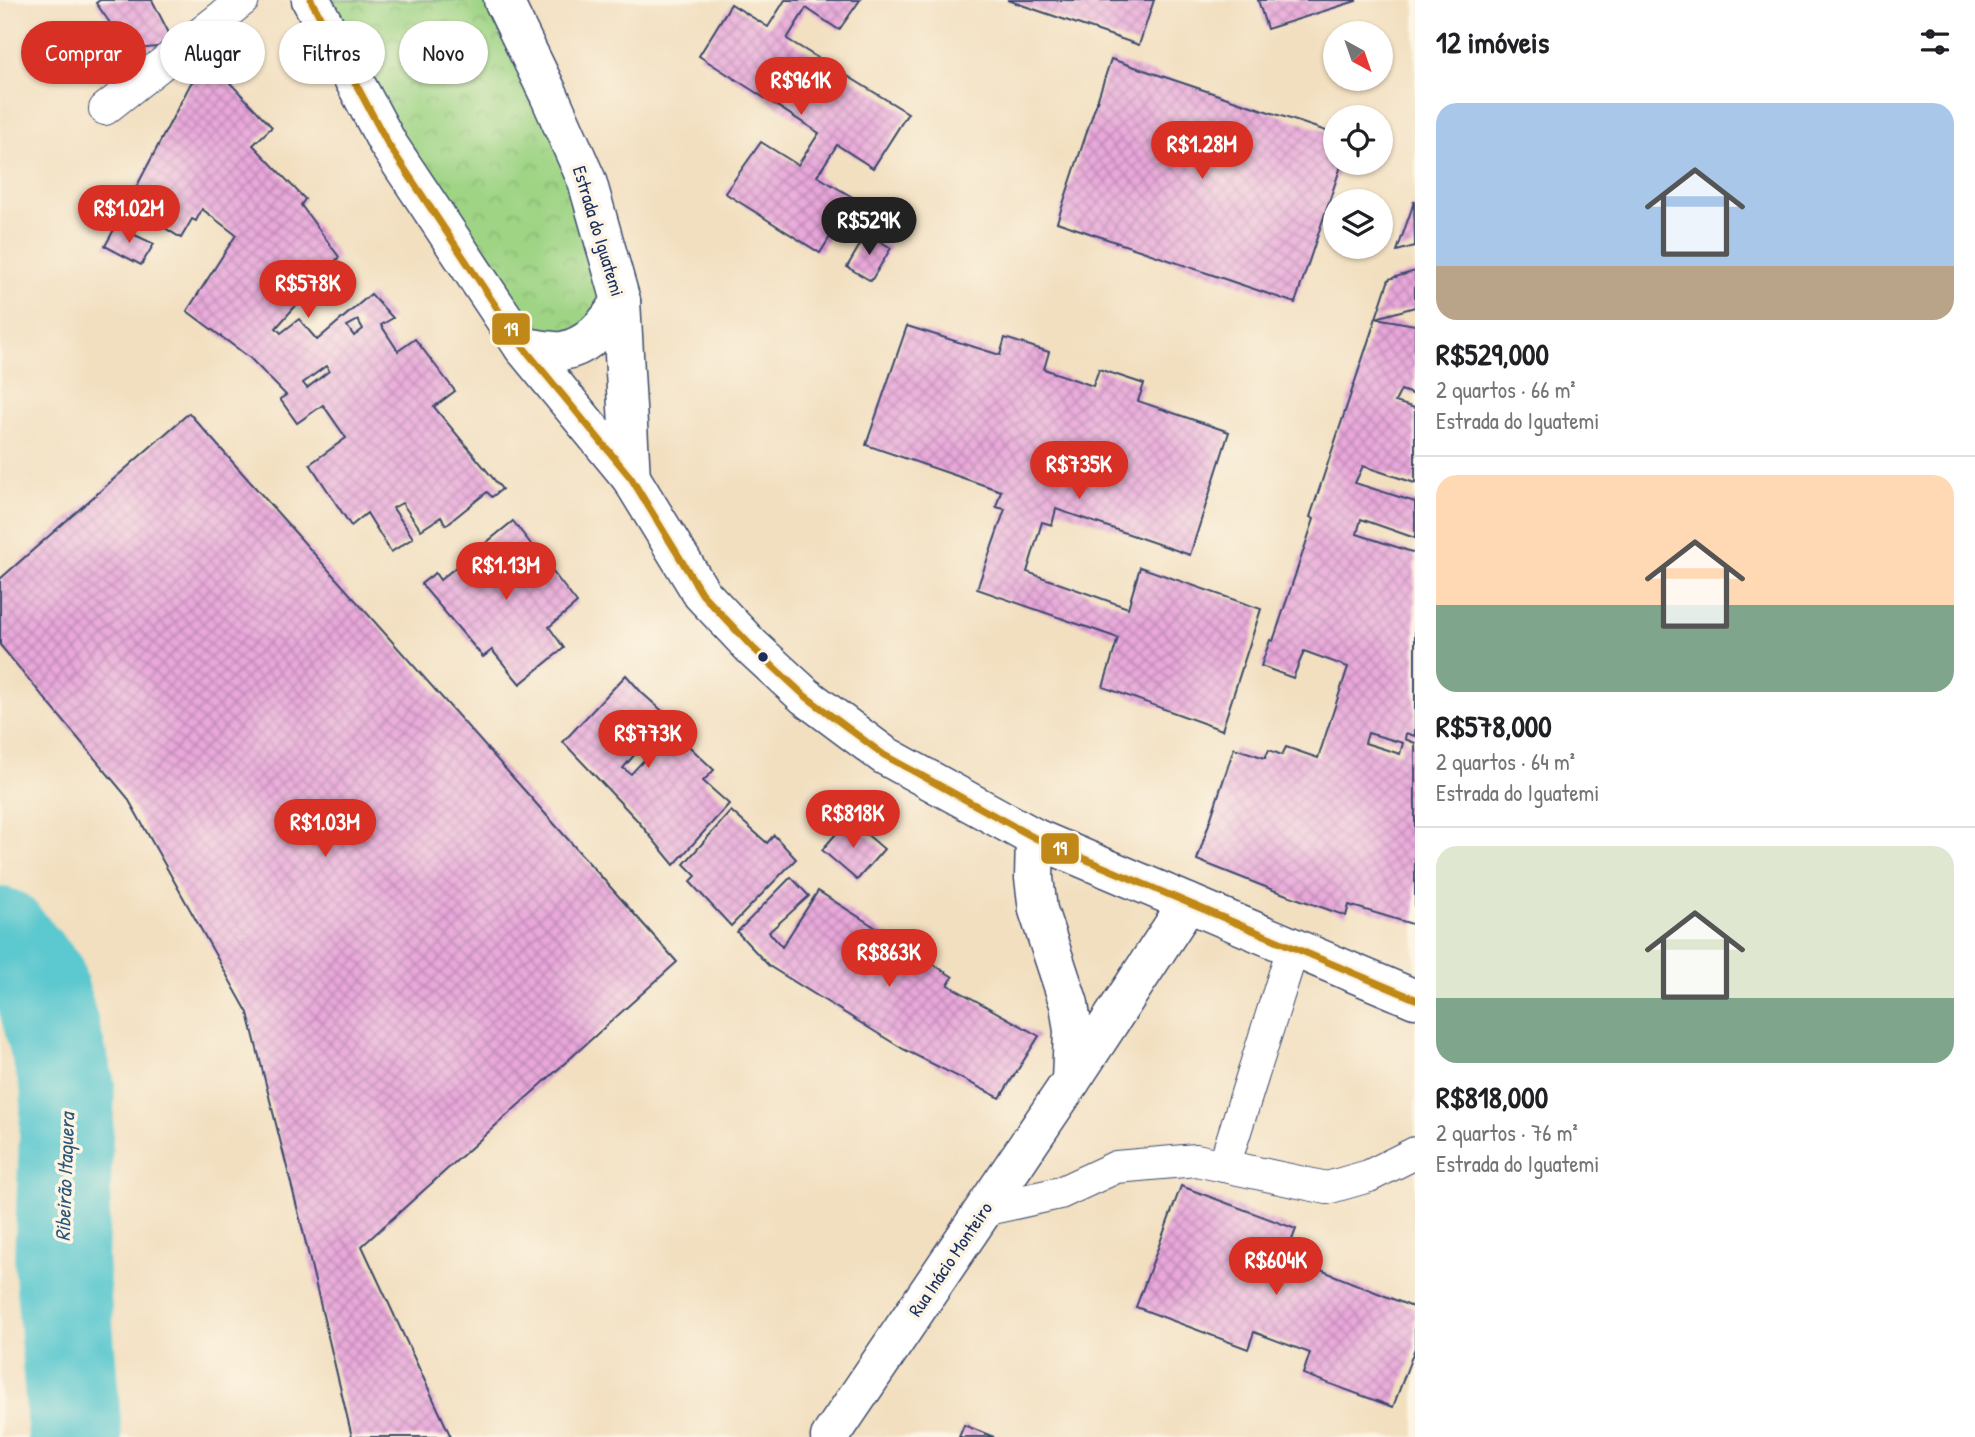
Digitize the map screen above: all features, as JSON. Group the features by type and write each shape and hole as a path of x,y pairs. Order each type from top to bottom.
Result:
{"main road":[{"name":"Estrada do Iguatemi","path":"311,0 388,144 523,347 632,478 702,594 752,647 805,696 884,755 1035,838 1415,999"},
{"name":"Estrada do Iguatemi","path":"503,0 550,95 587,181 621,301 632,478"},
{"path":"523,347 562,351 583,344 601,330 621,301"},
{"path":"1035,838 1034,878 1038,910 1069,1004 1073,1031 1071,1081"},
{"name":"Rua Inácio Monteiro","path":"830,1437 1188,903"}],"lane":[{"path":"105,110 243,0"},
{"path":"1224,1166 1293,948"},
{"path":"983,1210 1060,1193 1116,1167 1196,1160 1327,1188 1369,1176 1415,1153"}],"green space":[{"path":"311,0 503,0 549,95 612,317 523,347 362,84 385,84 385,21 324,21"}],"building":[{"path":"100,0 152,0 163,21 160,21 160,47 146,48 146,21 109,21 96,3"},
{"path":"785,0 860,0 839,30 806,8 787,39 908,113 873,168 837,145 817,176 854,198 820,253 725,193 761,142 798,165 819,133 699,56 731,4 768,27"},
{"path":"1007,0 1154,0 1139,45"},
{"path":"1258,0 1356,0 1356,1 1267,29"},
{"path":"1111,59 1323,130 1323,175 1338,175 1333,189 1323,189 1323,220 1295,303 1057,222"},
{"path":"190,84 231,84 272,127 253,145 305,199 301,205 339,257 276,328 281,333 299,319 317,340 371,294 393,318 381,325 398,351 415,339 455,391 434,407 502,489 492,497 487,492 446,525 441,517 421,530 402,503 393,508 413,538 391,552 367,513 351,526 310,464 346,438 323,405 297,423 280,399 286,395 250,358 187,311 236,235 202,209 196,221 192,219 181,238 138,211 131,223 120,218","holes":["358,320 363,329 354,336 347,326","326,366 329,371 307,388 303,383"]},
{"path":"1414,201 1415,246 1397,251 1411,211"},
{"path":"116,226 154,244 141,265 105,246"},
{"path":"867,233 891,248 871,281 847,267"},
{"path":"1415,271 1415,307 1376,318 1389,279"},
{"path":"1376,318 1415,325 1415,395 1401,390 1395,402 1415,408 1415,483 1363,466 1355,483 1415,502 1415,538 1361,519 1357,534 1415,553 1415,736 1406,733 1405,739 1415,743 1415,923 1412,924 1349,905 1346,916 1197,860 1234,748 1265,758 1269,750 1282,755 1286,747 1318,758 1348,667 1304,651 1293,678 1261,666 1270,640 1273,641 1314,519 1310,517","holes":["1368,733 1403,743 1400,754 1365,743"]},
{"path":"907,326 1000,355 1005,338 1049,352 1044,369 1093,386 1099,369 1144,384 1138,401 1229,432 1190,555 1056,509 1052,525 1042,522 1027,572 1128,608 1140,567 1261,609 1222,730 1103,687 1118,638 977,589 1005,509 996,507 1001,491 866,445"},
{"path":"189,413 677,962 362,1246 451,1437 352,1437 248,1013 127,797 0,645 0,579"},
{"path":"513,521 577,603 549,627 564,648 520,684 492,650 483,657 421,584 435,573 440,580"},
{"path":"626,675 668,716 623,768 631,774 672,730 714,770 703,781 729,804 674,865 637,820 563,742"},
{"path":"731,811 767,843 774,835 796,859 731,926 690,882 696,876 684,864"},
{"path":"849,819 884,849 857,880 822,850"},
{"path":"791,877 809,896 769,932 782,947 818,891 953,977 948,985 1039,1036 1000,1098 903,1049 769,966 737,932"},
{"path":"1181,1186 1296,1229 1286,1256 1415,1308 1415,1348 1393,1407 1303,1374 1310,1353 1254,1332 1248,1349 1136,1307"},
{"path":"964,1425 994,1437 959,1437"}],"waterway":[{"name":"Ribeirão Itaquera","path":"0,934 39,980 68,1088 61,1260 75,1437"}],"transit line":[{"name":"19","path":"311,0 388,144 523,347 631,478 702,594 752,647 805,696 884,755 1035,838 1415,999"}]}
